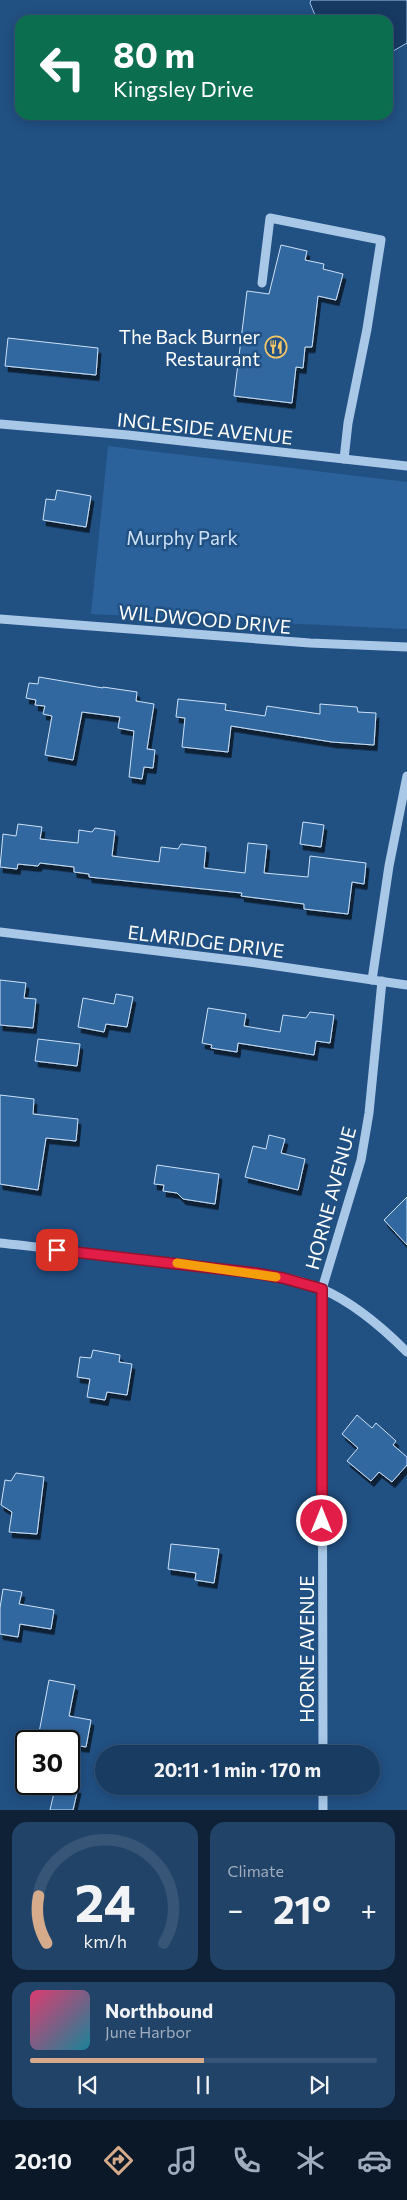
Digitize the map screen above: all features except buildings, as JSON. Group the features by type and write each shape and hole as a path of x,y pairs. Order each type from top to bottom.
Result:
{"street":[{"path":"262,283 270,218 381,240 367,328 348,423 344,459"},
{"name":"INGLESIDE AVENUE","path":"0,424 128,435 407,466"},
{"name":"WILDWOOD DRIVE","path":"0,619 310,643 407,646"},
{"path":"372,980 389,866 407,776"},
{"name":"ELMRIDGE DRIVE","path":"0,932 248,962 407,985"},
{"name":"HORNE AVENUE","path":"323,1745 322,1289 361,1160 369,1113 382,982"},
{"path":"0,1243 283,1278 322,1289 355,1309 382,1329 407,1352"},
{"path":"323,1795 323,1810"}],"green space":[{"name":"Murphy Park","path":"108,446 407,482 407,629 91,614"}],"shaded area":[{"path":"311,0 407,0 407,43 393,51 393,15 315,15 310,3"}],"slow traffic":[{"path":"177,1263 276,1277"}],"place":[{"name":"The Back Burner Restaurant","path":"276,347"}],"route":[{"path":"57,1250 255,1273 283,1278 322,1289 322,1521"}]}
